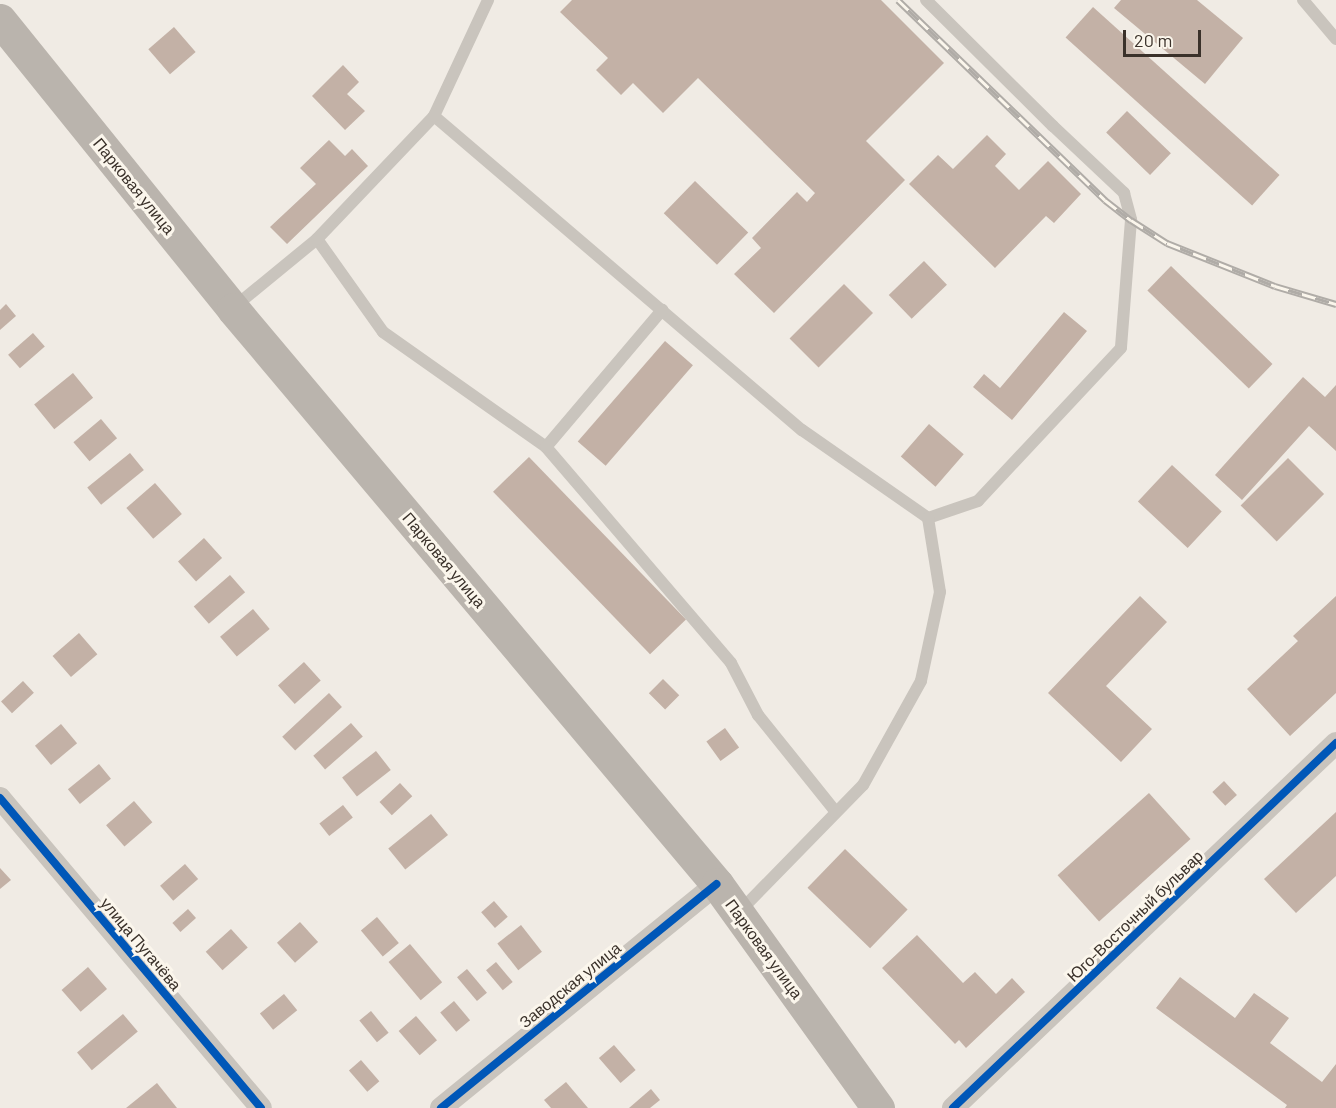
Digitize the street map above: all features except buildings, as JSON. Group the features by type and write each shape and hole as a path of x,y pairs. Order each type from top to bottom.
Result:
{"main road":[{"name":"Парковая улица","path":"0,20 232,309 717,884 878,1108"}],"street":[{"name":"Юго-Восточный бульвар","path":"953,1108 1336,743"},
{"name":"улица Пугачёва","path":"0,798 261,1108"},
{"name":"Заводская улица","path":"441,1108 717,884"}],"lane":[{"path":"232,309 317,239 434,116 488,0"},
{"path":"926,0 1053,126 1125,193 1131,220 1121,348 978,501 927,518"},
{"path":"1303,0 1336,39"},
{"path":"434,116 802,430 927,518 940,591 921,681 863,785 738,912"},
{"path":"317,239 383,332 546,447 731,663 758,716 836,812"},
{"path":"546,447 662,310"}],"railway":[{"path":"898,0 1105,200 1131,220 1167,243 1275,286 1336,304"}],"cycle path":[{"path":"953,1108 1336,743"},
{"path":"0,798 261,1108"},
{"path":"441,1108 717,884"}]}
